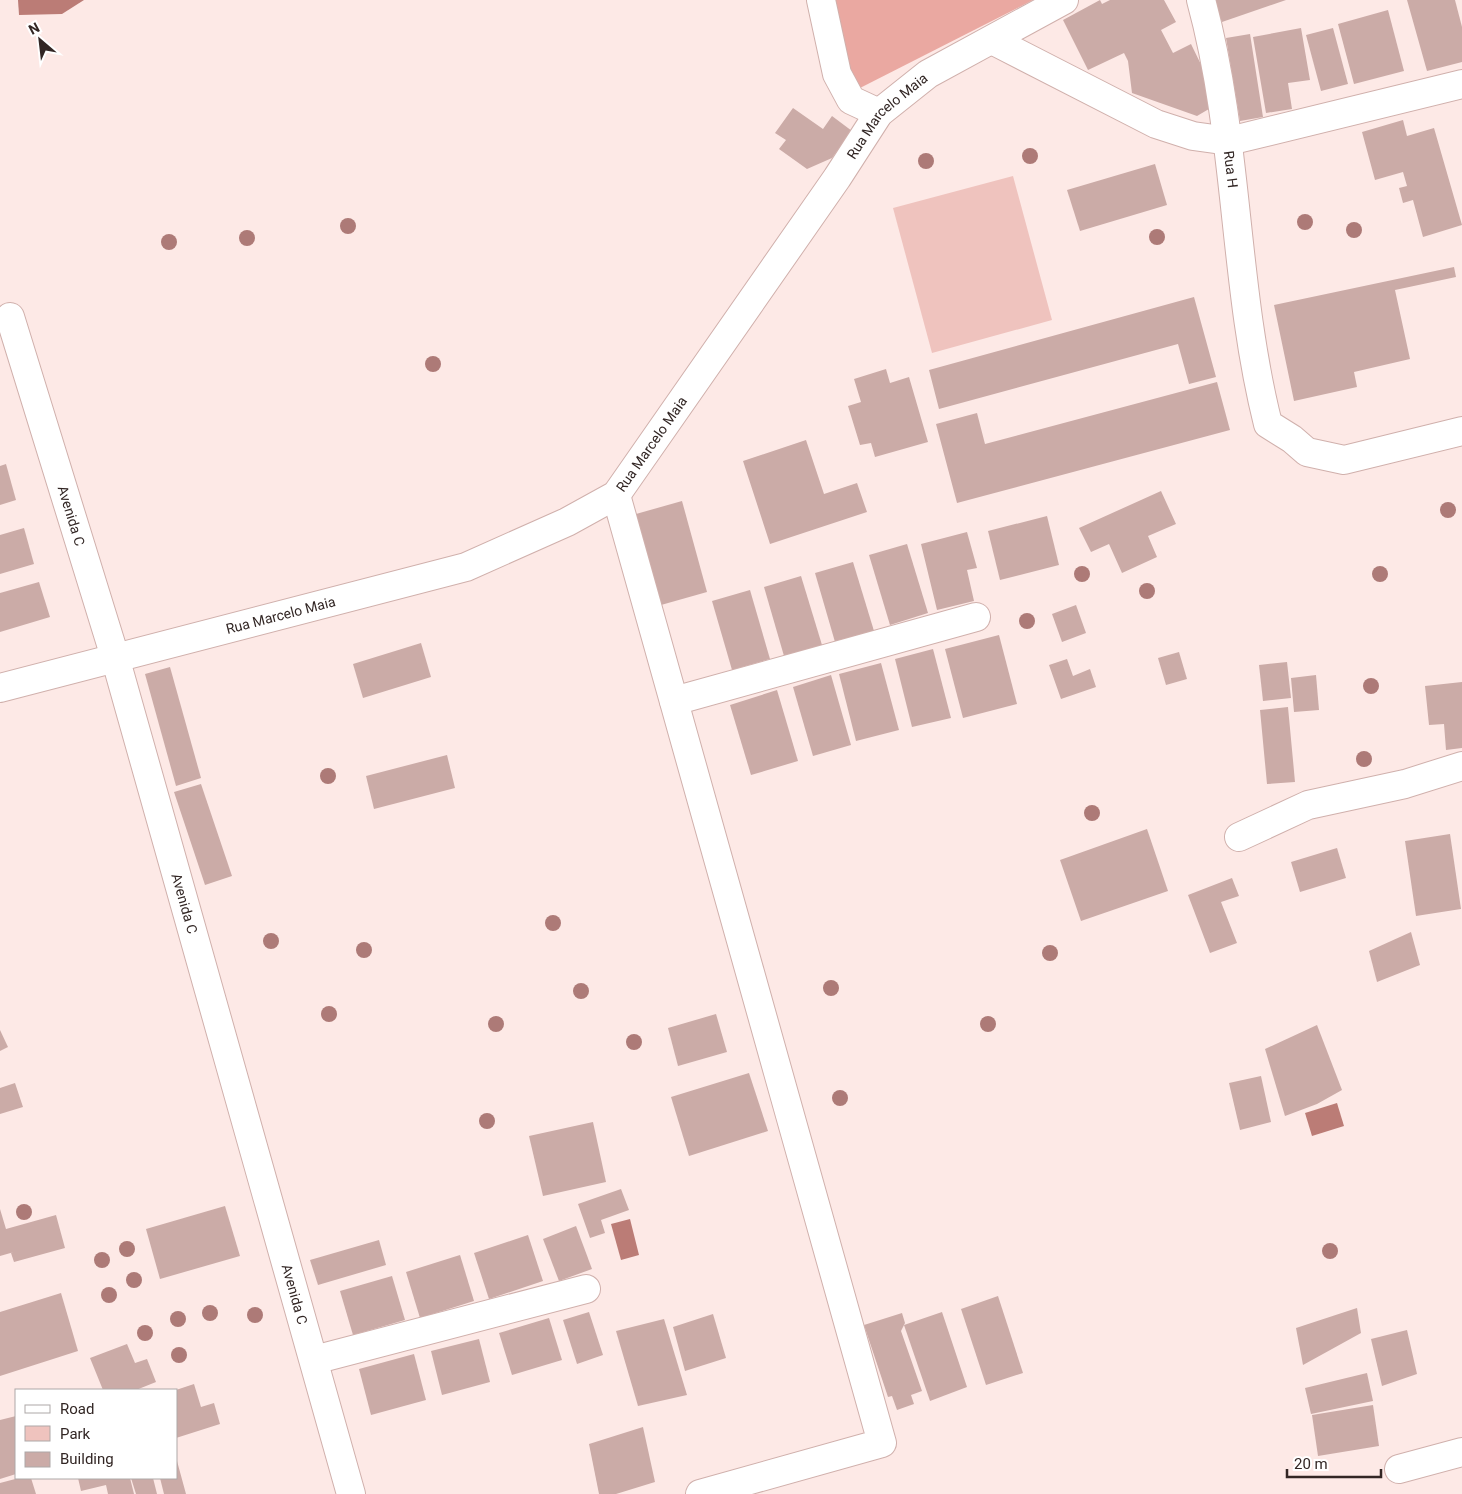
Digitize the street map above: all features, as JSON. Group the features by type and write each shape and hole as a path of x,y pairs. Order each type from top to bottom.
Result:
{"street":[{"path":"821,0 837,74 851,100 879,113"},
{"name":"Rua Marcelo Maia","path":"0,688 466,567 566,522 616,495 838,178 879,113 928,74 1064,0"},
{"path":"1202,0 1214,48 1229,141 1462,84"},
{"name":"Rua H","path":"992,40 1156,124 1193,136 1229,141 1254,360 1268,424 1292,439 1306,452 1344,460 1462,431"},
{"name":"Avenida C","path":"10,317 115,657 352,1494"},
{"path":"616,495 882,1443 700,1494"},
{"path":"674,701 976,617"},
{"path":"1239,837 1308,805 1405,784 1462,766"},
{"path":"314,1360 586,1289"},
{"path":"1399,1469 1462,1452"}],"green space":[{"path":"1013,176 1052,320 932,353 893,208"}],"shaded area":[{"path":"18,0 84,0 62,14 19,15"},
{"path":"832,0 1033,0 858,89 844,60"},
{"path":"1337,1103 1344,1126 1312,1136 1305,1113"},
{"path":"630,1219 639,1255 621,1260 611,1224"}],"building":[{"path":"1100,0 1102,4 1110,0 1164,0 1176,22 1161,30 1173,53 1191,44 1210,83 1214,106 1197,116 1132,93 1128,61 1124,53 1088,70 1063,20"},
{"path":"1212,0 1286,0 1222,22"},
{"path":"1407,0 1455,0 1462,27 1462,62 1427,71"},
{"path":"1388,10 1404,71 1354,84 1338,24"},
{"path":"1301,28 1310,80 1288,83 1292,109 1266,113 1253,37"},
{"path":"1333,28 1348,84 1321,91 1306,35"},
{"path":"1250,34 1263,117 1240,121 1226,38"},
{"path":"793,108 823,129 832,116 852,131 832,158 807,169 779,149 786,140 775,133"},
{"path":"1403,120 1407,136 1434,128 1462,225 1423,237 1413,200 1403,203 1399,188 1407,186 1403,172 1375,180 1362,132"},
{"path":"1155,164 1167,205 1080,231 1067,190"},
{"path":"1454,267 1456,277 1395,290 1410,359 1354,372 1357,387 1294,401 1274,305"},
{"path":"1194,297 1216,377 1189,384 1178,344 939,409 929,370"},
{"path":"886,369 890,383 909,377 928,442 875,457 871,443 860,445 848,406 861,402 854,379"},
{"path":"1217,382 1230,430 957,503 936,424 977,413 985,444"},
{"path":"806,440 824,494 857,483 867,512 770,544 743,461"},
{"path":"6,464 16,500 0,505 0,466"},
{"path":"1161,491 1176,524 1148,536 1157,557 1122,573 1109,544 1091,552 1079,528"},
{"path":"682,501 707,592 661,605 636,514"},
{"path":"1047,516 1059,565 1000,580 988,531"},
{"path":"24,528 34,564 0,574 0,535"},
{"path":"967,532 977,568 967,570 974,601 937,610 921,544"},
{"path":"907,544 928,613 890,625 869,555"},
{"path":"853,562 874,631 835,642 815,573"},
{"path":"801,576 822,645 784,656 764,587"},
{"path":"39,582 50,617 0,632 0,593"},
{"path":"750,590 770,659 732,670 712,601"},
{"path":"1076,605 1086,633 1062,642 1052,614"},
{"path":"999,635 1017,704 963,718 945,649"},
{"path":"421,643 431,677 363,698 353,664"},
{"path":"933,649 951,718 912,727 895,659"},
{"path":"1179,652 1187,679 1166,685 1158,658"},
{"path":"1067,659 1073,676 1090,669 1096,687 1061,699 1049,665"},
{"path":"1287,662 1291,698 1263,701 1259,665"},
{"path":"881,663 899,730 856,741 839,674"},
{"path":"170,667 201,778 176,786 145,674"},
{"path":"831,675 851,745 813,756 793,687"},
{"path":"1316,675 1319,710 1294,712 1291,678"},
{"path":"1462,682 1462,748 1446,750 1444,724 1429,725 1425,686"},
{"path":"777,690 798,761 751,775 730,705"},
{"path":"1288,707 1295,782 1267,784 1260,710"},
{"path":"447,755 455,788 374,809 366,776"},
{"path":"201,784 232,876 205,885 174,792"},
{"path":"1147,829 1168,891 1081,921 1060,860"},
{"path":"1450,834 1461,909 1416,916 1405,841"},
{"path":"1337,848 1346,878 1300,892 1291,862"},
{"path":"1232,878 1239,896 1221,902 1237,943 1210,953 1188,895"},
{"path":"1411,932 1420,965 1377,982 1369,951"},
{"path":"716,1014 727,1052 678,1066 668,1028"},
{"path":"1317,1025 1342,1090 1317,1104 1285,1116 1265,1049"},
{"path":"0,1030 8,1047 0,1051"},
{"path":"749,1073 768,1131 689,1156 671,1097"},
{"path":"1261,1076 1271,1122 1240,1130 1229,1083"},
{"path":"15,1083 23,1107 0,1114 0,1088"},
{"path":"593,1122 606,1182 543,1196 529,1136"},
{"path":"621,1189 629,1210 601,1220 605,1233 590,1238 578,1204"},
{"path":"225,1206 240,1256 160,1279 146,1229"},
{"path":"0,1209 6,1229 56,1215 65,1248 14,1262 11,1253 14,1252 0,1256"},
{"path":"576,1226 592,1269 559,1281 543,1239"},
{"path":"528,1235 543,1281 489,1299 474,1253"},
{"path":"379,1240 386,1265 318,1285 310,1260"},
{"path":"460,1255 474,1301 420,1318 406,1272"},
{"path":"392,1276 405,1320 353,1335 340,1291"},
{"path":"61,1293 78,1351 0,1376 0,1312"},
{"path":"998,1296 1023,1373 986,1385 961,1309"},
{"path":"1357,1308 1361,1333 1303,1365 1296,1328"},
{"path":"589,1312 603,1355 577,1364 563,1320"},
{"path":"942,1312 967,1387 930,1401 904,1325"},
{"path":"902,1313 905,1323 901,1331 922,1391 911,1395 914,1404 897,1410 892,1396 888,1397 864,1325"},
{"path":"713,1314 726,1358 685,1371 673,1327"},
{"path":"549,1318 562,1360 512,1375 499,1333"},
{"path":"664,1319 687,1395 638,1406 616,1331"},
{"path":"1407,1330 1417,1374 1382,1386 1371,1339"},
{"path":"479,1339 490,1382 442,1395 431,1351"},
{"path":"127,1344 135,1363 147,1359 156,1382 138,1389 103,1389 90,1358"},
{"path":"414,1354 426,1400 371,1415 359,1369"},
{"path":"1367,1373 1373,1401 1311,1414 1305,1388"},
{"path":"194,1384 201,1407 214,1403 220,1424 178,1437 178,1389"},
{"path":"1373,1405 1379,1446 1318,1456 1312,1415"},
{"path":"15,1416 15,1474 0,1479 0,1420"},
{"path":"643,1427 655,1482 616,1494 599,1494 589,1444"},
{"path":"178,1465 186,1494 164,1494 160,1479 178,1479"},
{"path":"15,1479 31,1479 36,1494 0,1494 0,1483"},
{"path":"78,1479 130,1479 134,1494 108,1494 106,1485 81,1491"},
{"path":"131,1479 153,1479 157,1494 136,1494"}]}
